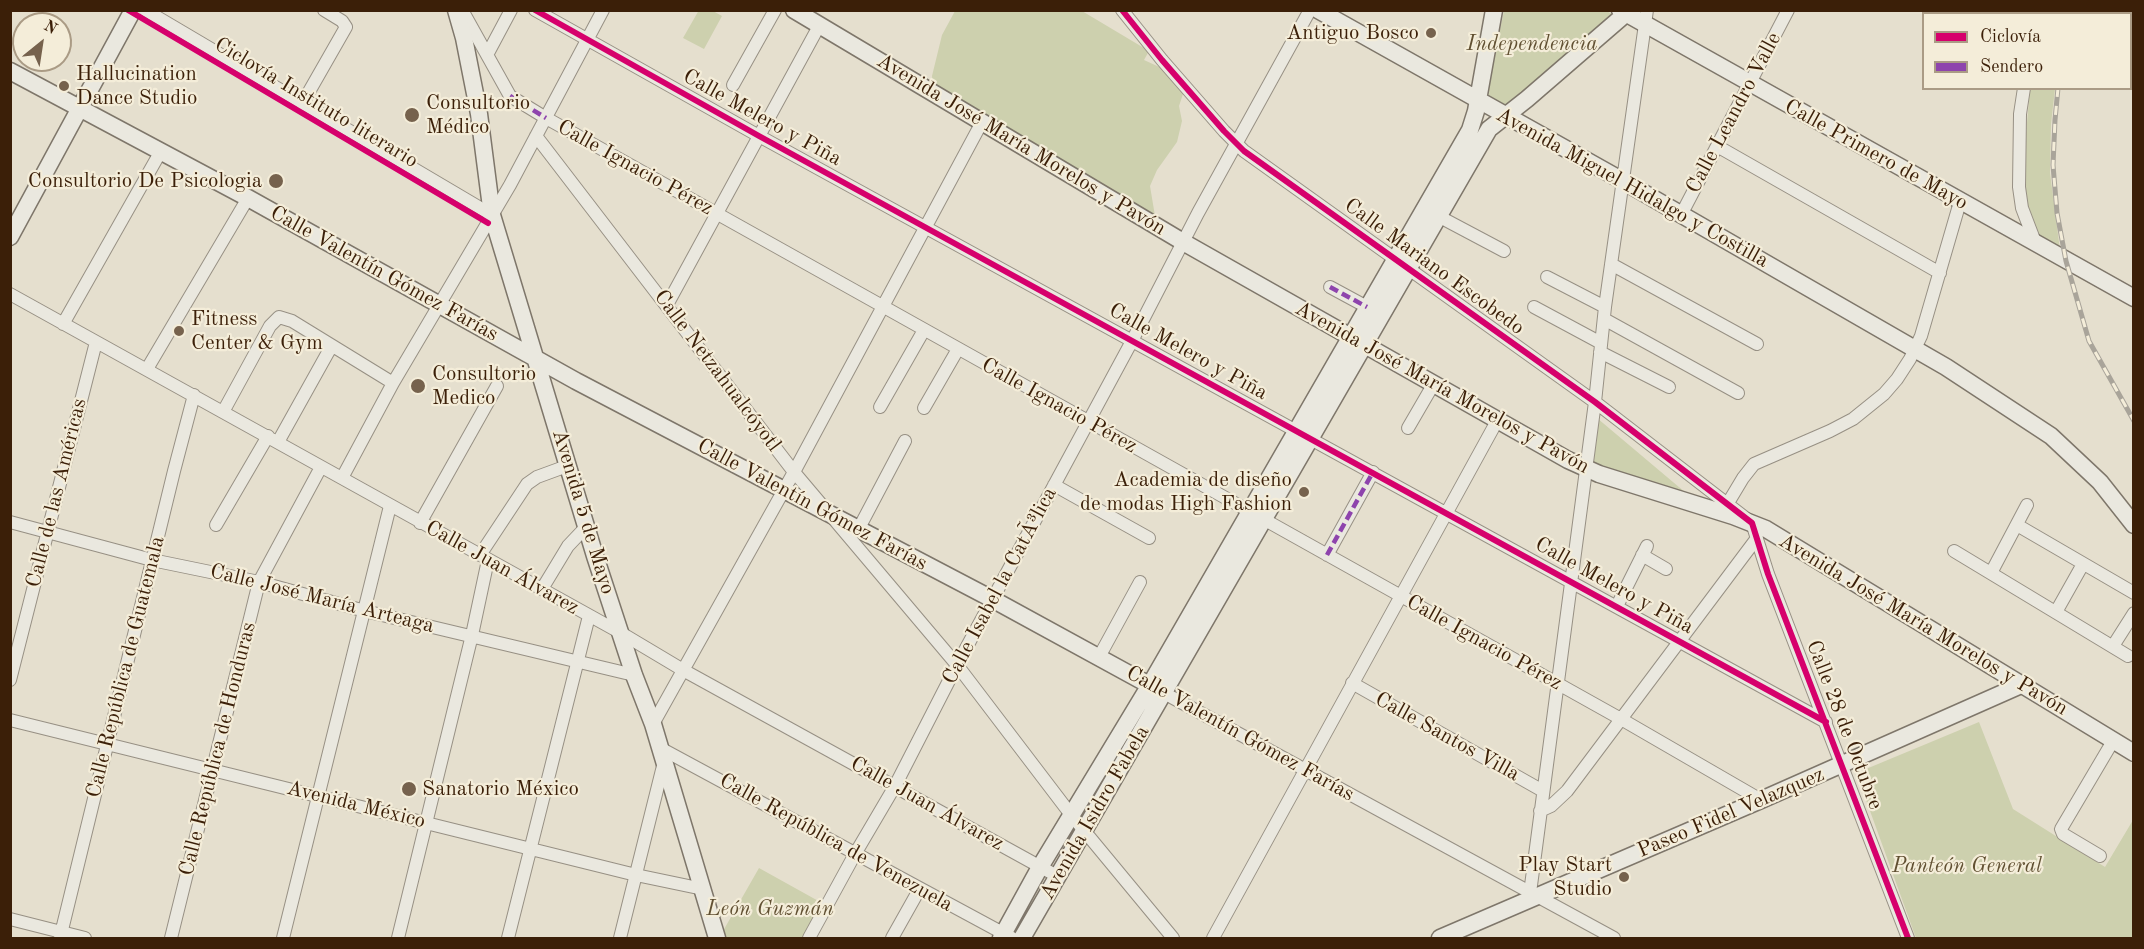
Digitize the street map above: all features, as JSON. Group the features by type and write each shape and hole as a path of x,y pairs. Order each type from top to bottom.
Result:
{"main road":[{"path":"10,237 133,10"},
{"name":"Avenida 5 de Mayo","path":"456,10 470,35 492,215 567,466 634,675 653,724 717,939"},
{"name":"Avenida José María Morelos y Pavón","path":"794,10 1183,242 1497,421 1586,469 1755,530 1766,529 2133,753"},
{"name":"Avenida Miguel Hidalgo y Costilla","path":"1318,10 1503,116 1623,181 1946,367 2058,442 2100,482 2133,525"},
{"name":"Avenida Isidro Fabela","path":"1022,939 1084,830 1157,689 1402,264 1470,130 1478,100 1494,10"},
{"name":"Avenida Isidro Fabela","path":"1357,341 1367,308 1438,216 1484,136 1494,123 1545,84 1625,12"},
{"name":"Calle Primero de Mayo","path":"1625,12 1646,17 1749,83 2133,298"},
{"name":"Calle Valentín Gómez Farías","path":"10,70 248,198 535,358 992,599 1157,689"},
{"name":"Avenida Miguel Hidalgo y Costilla","path":"1946,367 1959,369 1983,380 2054,425 2085,452 2133,510"},
{"name":"Paseo Fidel Velazquez","path":"1440,939 1533,895 1761,800 2021,685"},
{"name":"Avenida Isidro Fabela","path":"1005,937 1040,867 1157,689"}],"street":[{"path":"145,10 302,105 492,215"},
{"path":"302,105 346,27 342,21 324,10"},
{"path":"462,10 470,35 487,55 511,10"},
{"name":"Calle Melero y Piña","path":"535,10 759,136 1826,722"},
{"path":"342,478 393,383 492,215 603,10"},
{"path":"734,85 775,10"},
{"name":"Calle Mariano Escobedo","path":"1122,10 1162,60 1237,145 1595,402 1728,503 1755,530"},
{"name":"Calle Isabel la CatÃ³lica","path":"809,939 895,786 992,599 1310,10"},
{"name":"Calle Leandro Valle","path":"1681,215 1788,10"},
{"path":"1533,895 1540,812 1595,402 1611,264 1646,17"},
{"path":"667,305 819,26"},
{"name":"Calle Ignacio Pérez","path":"487,55 510,96 546,118 1557,683 1761,800"},
{"path":"2024,90 2020,114 2019,187 2022,208 2035,243"},
{"path":"653,724 794,472 982,122"},
{"name":"Calle Netzahualcóyotl","path":"536,136 794,472 957,665 1072,816 1173,939"},
{"path":"1717,146 1940,273"},
{"path":"63,324 161,152"},
{"path":"147,369 248,198"},
{"path":"1728,503 1743,478 1755,464 1842,425 1876,401 1897,379 1916,349 1960,202"},
{"path":"1438,216 1504,251"},
{"path":"1611,264 1757,344"},
{"path":"1547,277 1738,393"},
{"path":"1330,287 1367,308"},
{"name":"Calle Juan Álvarez","path":"10,294 1057,876"},
{"path":"1534,307 1669,387"},
{"path":"223,412 270,326 279,317 284,317 393,383"},
{"path":"880,407 924,330"},
{"name":"Calle de las Américas","path":"10,680 96,342"},
{"path":"216,525 331,347"},
{"path":"924,408 958,349"},
{"path":"1408,428 1433,385"},
{"path":"420,523 497,386"},
{"name":"Calle República de Guatemala","path":"61,936 194,395"},
{"path":"1213,939 1497,421"},
{"path":"858,530 905,441"},
{"path":"399,939 472,635 484,557 527,484 537,477 567,466"},
{"name":"Calle República de Honduras","path":"171,939 259,582 321,467"},
{"path":"1326,555 1373,472"},
{"path":"1054,485 1149,538"},
{"path":"1991,573 2027,505"},
{"path":"283,939 390,506"},
{"name":"Calle José María Arteaga","path":"10,522 152,560 259,582 365,611 634,675"},
{"path":"2017,525 2133,593"},
{"path":"542,589 568,546 586,527"},
{"path":"1540,812 1551,806 1568,791 1680,641 1755,530"},
{"name":"Calle 28 de Octubre","path":"1755,530 1768,574 1908,939"},
{"path":"1617,606 1645,551 1666,569"},
{"path":"1954,551 2128,656"},
{"path":"2056,612 2084,564"},
{"path":"1099,657 1140,582"},
{"path":"2113,646 2133,613"},
{"path":"508,939 589,616"},
{"name":"Calle Santos Villa","path":"1352,683 1543,791"},
{"name":"Calle Valentín Gómez Farías","path":"1157,689 1614,939"},
{"name":"Avenida México","path":"10,720 702,889"},
{"path":"2100,856 2061,831 2113,741"},
{"path":"620,939 662,755"},
{"name":"Calle República de Venezuela","path":"662,755 855,854 1005,937"},
{"path":"892,939 919,890"},
{"path":"10,919 61,936 85,939"}],"green space":[{"path":"699,10 713,11 722,16 704,49 683,38"},
{"path":"955,11 1082,11 1149,51 1144,60 1168,71 1184,91 1179,106 1182,121 1177,142 1157,170 1150,186 1155,216 933,87 932,76 942,35"},
{"name":"Independencia","path":"1504,11 1606,11 1617,16 1510,107 1486,95"},
{"path":"2030,90 2055,90 2051,124 2050,173 2060,250 2041,239 2033,227 2026,195 2025,145"},
{"path":"1597,418 1686,493 1593,463"},
{"name":"Panteón General","path":"1979,722 2013,809 2105,867 2133,820 2133,938 1916,938 1861,786 1866,769"},
{"name":"León Guzmán","path":"759,868 822,903 805,938 725,938 723,931"}],"railway":[{"path":"2058,90 2053,165 2057,213 2066,261 2089,341 2134,421"}],"marked path":[{"path":"510,96 546,118"},
{"path":"1330,287 1367,307"},
{"path":"1327,555 1373,472"}],"cycle path":[{"name":"Ciclovía Instituto literario","path":"128,10 488,223"},
{"path":"535,10 759,136 1826,722"},
{"path":"1122,10 1162,60 1244,151 1595,402 1752,523 1768,574 1908,938"}],"place":[{"name":"Antiguo Bosco","path":"1431,33"},
{"name":"Hallucination Dance Studio","path":"64,86"},
{"name":"Consultorio Médico","path":"412,115"},
{"name":"Consultorio De Psicologia","path":"276,181"},
{"name":"Fitness Center & Gym","path":"179,331"},
{"name":"Consultorio Medico","path":"418,386"},
{"name":"Academia de diseño de modas High Fashion","path":"1304,492"},
{"name":"Sanatorio México","path":"409,789"},
{"name":"Play Start Studio","path":"1624,877"}]}
